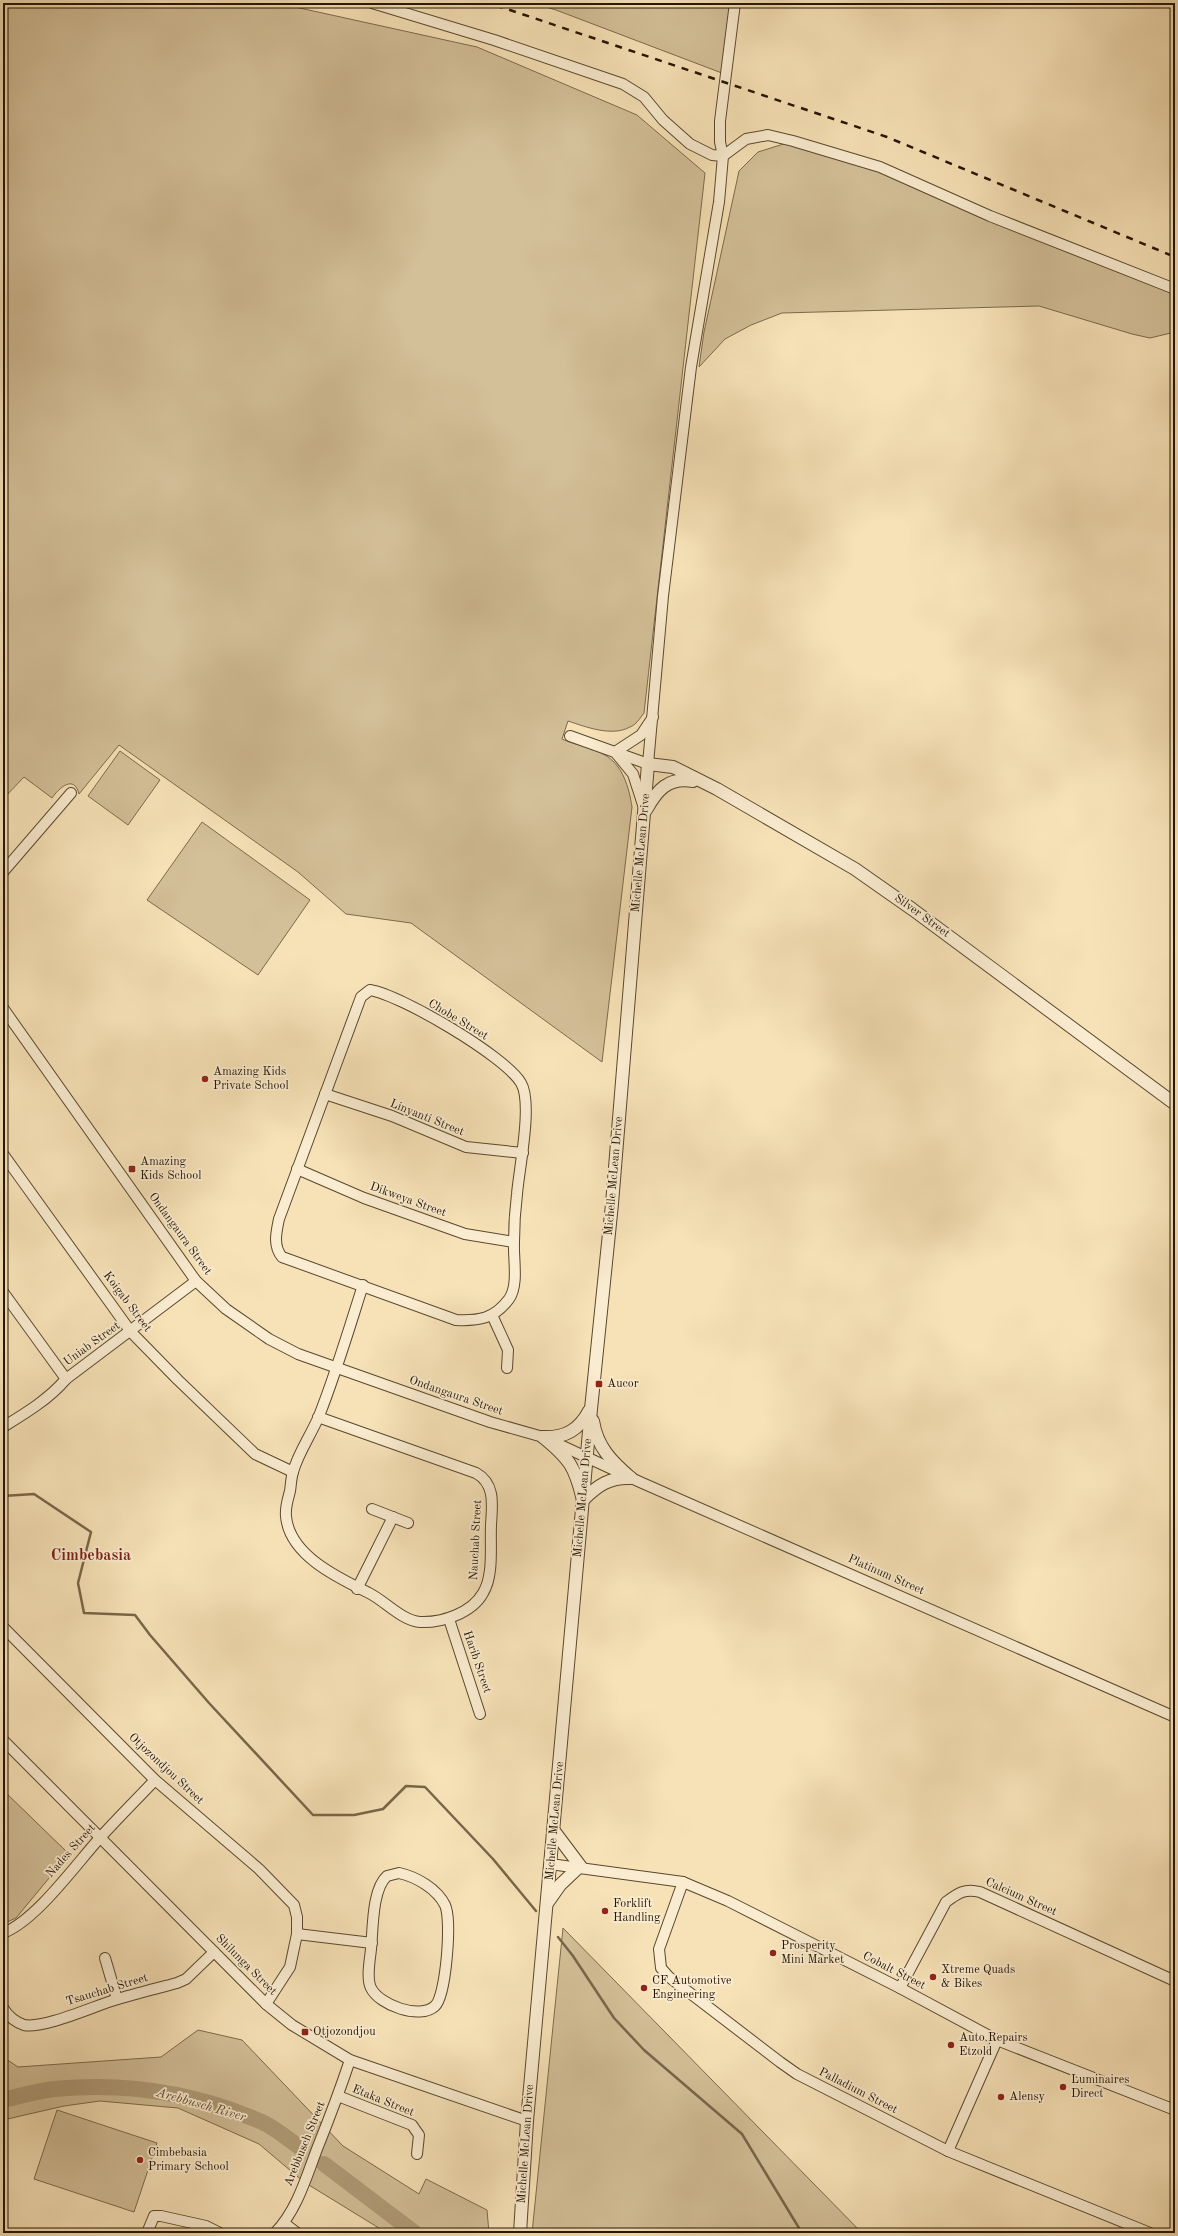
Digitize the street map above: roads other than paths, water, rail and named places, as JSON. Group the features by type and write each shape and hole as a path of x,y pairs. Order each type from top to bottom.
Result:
{"street":[{"path":"372,3 494,40 623,84 644,97 663,120 690,144 712,155 723,156 746,139 768,135 793,141 880,167 990,216 1175,289"},
{"path":"570,736 648,764 654,716 664,596 691,367 718,202 723,156 720,142 720,121 735,3"},
{"path":"614,752 641,735 654,716"},
{"path":"614,752 634,774 638,784 644,813"},
{"name":"Silver Street","path":"648,764 673,767 698,781 717,789 855,869 912,909 1175,1104"},
{"name":"Michelle McLean Drive","path":"520,2233 527,2121 591,1409 612,1204 648,764"},
{"path":"644,813 654,796 672,782 681,779 698,781"},
{"path":"3,872 71,793"},
{"name":"Chobe Street","path":"370,990 379,991 396,998 455,1031 501,1062 522,1083 526,1097 523,1152 517,1193 513,1290 509,1298 492,1315 483,1320 456,1320 363,1285 282,1258 276,1250 279,1219 325,1094 361,997 370,990"},
{"name":"Ondangaura Street","path":"3,1008 196,1281 226,1309 269,1339 298,1354 490,1422 543,1437 587,1456"},
{"name":"Linyanti Street","path":"325,1094 392,1116 466,1147 523,1152"},
{"name":"Koigab Street","path":"3,1154 131,1332 178,1380 255,1454 293,1472"},
{"name":"Dikweya Street","path":"298,1169 364,1198 465,1234 514,1242"},
{"name":"Uniab Street","path":"3,1426 57,1390 66,1379 131,1332 196,1281"},
{"path":"336,1368 363,1285"},
{"path":"3,1292 66,1379"},
{"path":"492,1315 508,1350 507,1368"},
{"name":"Nauchab Street","path":"318,1417 476,1473 489,1485 493,1502 488,1578 486,1588 475,1603 448,1619 419,1622 408,1618 368,1593 357,1589 316,1563 294,1540 286,1515 293,1472 318,1417 336,1368"},
{"path":"543,1437 557,1437 575,1429 583,1422 591,1409"},
{"path":"591,1409 594,1430 605,1454 631,1478"},
{"path":"543,1437 563,1453 571,1463 577,1477 583,1500"},
{"name":"Platinum Street","path":"587,1456 631,1478 1175,1717"},
{"path":"583,1500 596,1487 608,1481 619,1478 631,1478"},
{"path":"372,1509 408,1524"},
{"path":"357,1589 393,1517"},
{"name":"Harib Street","path":"448,1619 480,1714"},
{"name":"Otjozondjou Street","path":"3,1627 155,1780 259,1869 288,1897 294,1905 297,1917 297,1934 288,1972 266,2004"},
{"name":"Shilunga Street","path":"3,1740 266,2004 292,2025 350,2060 527,2121"},
{"name":"Nades Street","path":"3,1934 17,1927 32,1914 100,1838 155,1780"},
{"path":"547,1902 560,1885 580,1867 554,1831"},
{"name":"Cobalt Street","path":"550,1864 683,1882 728,1901 900,1988 997,2040 1175,2110"},
{"path":"399,1873 407,1875 436,1892 446,1907 448,1928 442,1988 440,1999 435,2006 426,2012 417,2013 378,1997 369,1983 372,1943 378,1889 387,1876 399,1873"},
{"name":"Palladium Street","path":"683,1882 659,1949 661,1968 669,1977 797,2074 948,2151 1150,2233"},
{"name":"Calcium Street","path":"900,1988 946,1902 958,1893 970,1889 1175,1980"},
{"path":"297,1934 372,1943"},
{"name":"Tsauchab Street","path":"3,2008 9,2017 17,2022 32,2025 45,2023 117,1999 186,1979 214,1952"},
{"path":"105,1958 117,1999"},
{"path":"948,2151 997,2040"},
{"name":"Arebbusch Street","path":"275,2233 284,2223 296,2202 338,2096 350,2060"},
{"name":"Etaka Street","path":"338,2096 412,2125 419,2135 417,2154"},
{"path":"147,2233 154,2216 161,2216 206,2226 220,2233"},
{"path":"284,2223 297,2233"}],"waterway":[{"path":"3,1496 34,1494 91,1532 78,1583 84,1613 135,1615 150,1635 209,1703 313,1815 354,1815 383,1809 406,1786 425,1787 493,1859 536,1911"},
{"path":"558,1937 573,1956 614,2018 644,2050 742,2134 802,2233"},
{"name":"Arebbusch River","path":"3,2100 48,2090 81,2087 107,2087 160,2092 186,2097 237,2112 267,2124 298,2146"},
{"name":"Arebbusch River","path":"324,2164 415,2233"}],"railway":[{"path":"482,3 504,8 887,137 1175,257"}],"place":[{"name":"Amazing Kids Private School","path":"205,1079"},
{"name":"Amazing Kids School","path":"132,1169"},
{"name":"Aucor","path":"599,1384"},
{"name":"Forklift Handling","path":"605,1911"},
{"name":"Prosperity Mini Market","path":"773,1953"},
{"name":"Xtreme Quads & Bikes","path":"933,1977"},
{"name":"CF Automotive Engineering","path":"644,1988"},
{"name":"Otjozondjou","path":"305,2032"},
{"name":"Auto Repairs Etzold","path":"951,2045"},
{"name":"Luminaires Direct","path":"1063,2087"},
{"name":"Alensy","path":"1001,2097"},
{"name":"Cimbebasia Primary School","path":"140,2160"}],"district":[{"name":"Cimbebasia","path":"91,1556"}]}
